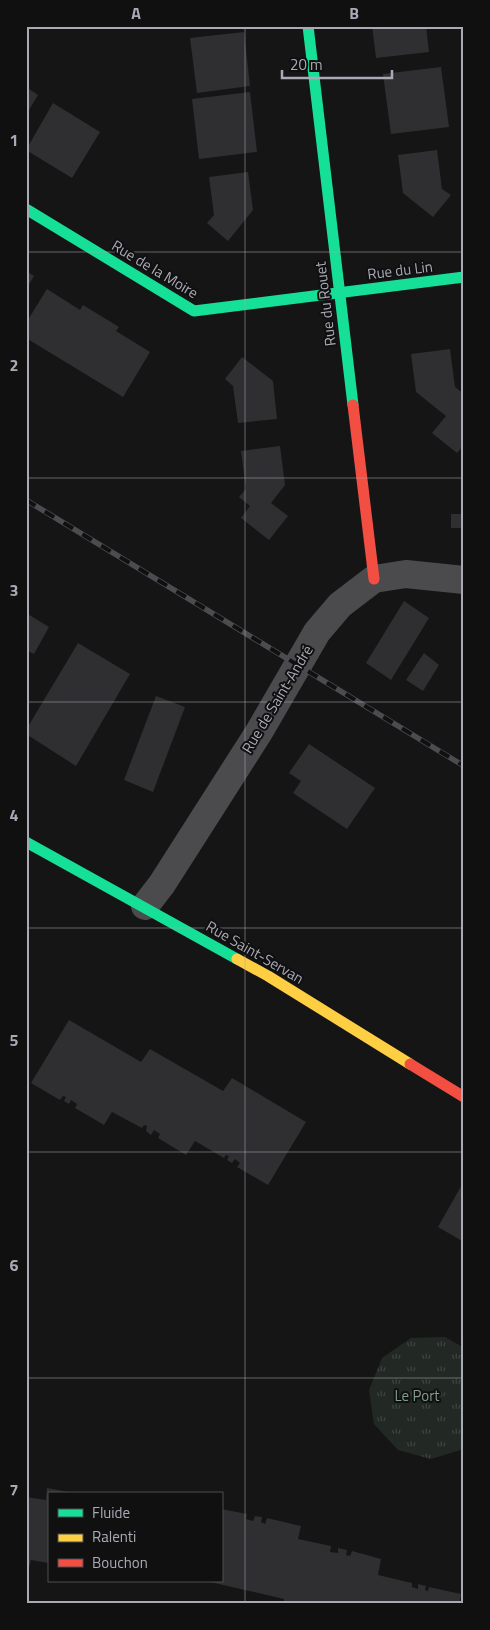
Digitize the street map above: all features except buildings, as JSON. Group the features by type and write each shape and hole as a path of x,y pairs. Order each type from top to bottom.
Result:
{"street":[{"name":"Rue du Rouet","path":"308,26 374,579"},
{"name":"Rue de la Moire","path":"26,209 194,311 340,292"},
{"name":"Rue du Lin","path":"340,292 464,277"},
{"name":"Rue de Saint-André","path":"145,906 162,884 259,732 317,632 340,605 374,579 406,574 464,580"},
{"name":"Rue Saint-Servan","path":"26,842 145,906 318,1005 464,1097"}],"green space":[{"name":"Le Port","path":"445,1337 464,1348 464,1449 431,1459 398,1450 374,1424 369,1390 382,1358 411,1338"}],"railway":[{"path":"26,500 464,766"}],"traffic: fast":[{"path":"308,26 353,405"},
{"path":"26,209 194,311 464,277"},
{"path":"26,842 237,959"}],"traffic: slow":[{"path":"237,959 268,976 410,1064"}],"traffic: jam":[{"path":"353,405 374,579"},
{"path":"410,1064 464,1097"}]}
